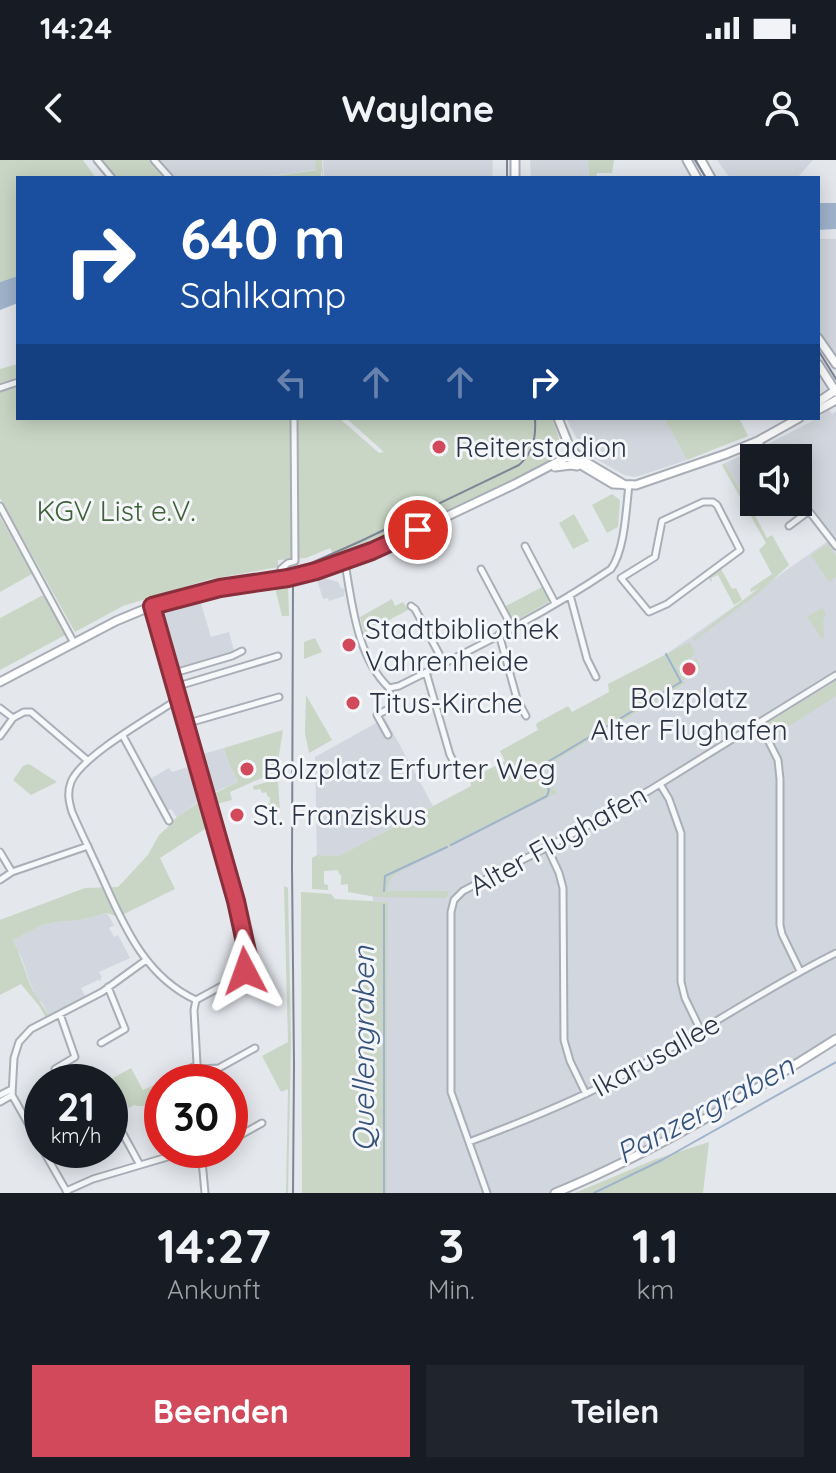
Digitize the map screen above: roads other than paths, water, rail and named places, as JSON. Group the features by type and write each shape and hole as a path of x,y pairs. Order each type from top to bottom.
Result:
{"street":[{"path":"97,160 110,176"},
{"path":"154,160 168,176"},
{"path":"820,341 836,364"},
{"path":"820,367 836,391"},
{"path":"283,579 281,569 295,561 294,420"},
{"path":"558,420 570,457 613,484 627,485 687,468 758,441 795,420"},
{"path":"0,682 116,621 152,606 220,588 283,579 345,562 565,462 570,457 570,448 558,420"},
{"path":"555,464 563,451 563,440"},
{"path":"570,448 581,459"},
{"path":"570,457 581,459 627,485"},
{"path":"555,464 586,469"},
{"path":"389,688 399,686 512,627 613,567 621,545 627,485"},
{"path":"613,567 621,578 646,610 649,612 667,604 740,550 717,505 703,502 662,521 655,557 621,578"},
{"path":"0,506 74,643"},
{"path":"812,515 836,546"},
{"path":"789,526 802,516"},
{"path":"525,546 555,603"},
{"path":"345,562 361,637 371,662 389,688 392,707 377,715 388,735"},
{"path":"481,569 512,627"},
{"path":"570,595 587,659 596,677"},
{"path":"152,606 223,853 248,956 242,975 196,1000"},
{"path":"411,606 444,663"},
{"path":"499,634 517,699 526,716"},
{"path":"171,674 242,651"},
{"path":"232,656 235,669"},
{"path":"175,687 278,656"},
{"path":"426,672 450,755 459,771"},
{"name":"Alter Flughafen","path":"487,1193 451,1092 451,908 454,900 463,891 548,849 660,784 836,675"},
{"path":"185,724 279,697"},
{"path":"178,699 87,760 74,775 68,797 127,931 146,960 174,986 196,1000"},
{"path":"0,708 13,718"},
{"path":"0,736 13,718 31,712 87,760"},
{"path":"759,722 778,760 780,925 800,971"},
{"path":"123,736 169,821"},
{"path":"660,784 681,833 681,982 701,1031"},
{"path":"0,880 12,872 88,846"},
{"path":"548,849 563,888 564,1040 586,1094"},
{"path":"0,852 12,872"},
{"name":"Ikarusallee","path":"469,1142 560,1107 630,1072 800,971 836,953"},
{"path":"24,1114 12,1092 14,1058 19,1042 31,1029 102,992 146,960"},
{"path":"101,1043 125,1029 108,987"},
{"path":"196,1000 197,1064"},
{"path":"60,1014 75,1057 63,1064"},
{"path":"555,1193 662,1143 836,1039"},
{"path":"226,1064 255,1048"},
{"path":"0,1095 12,1092"},
{"path":"0,1102 12,1092"},
{"path":"248,1131 262,1123"},
{"path":"128,1143 140,1165"},
{"path":"54,1168 67,1192 93,1179 144,1164"},
{"path":"203,1168 205,1193"}],"water":[{"path":"820,203 836,203 836,229 820,230"},
{"path":"16,277 16,304 0,310 0,282"}],"waterway":[{"path":"297,420 298,556"},
{"name":"Quellengraben","path":"451,845 547,796 549,790 540,772 541,766 681,682 666,654"},
{"name":"Quellengraben","path":"384,891 385,876 447,847"},
{"name":"Quellengraben","path":"384,905 384,1193"},
{"name":"Panzergraben","path":"594,1193 662,1160 836,1062"}],"tram line":[{"path":"507,160 507,176"},
{"path":"695,160 705,176"},
{"path":"820,353 836,379"},
{"path":"293,1193 293,584 299,571 309,564 519,465 533,444 535,420"}],"place":[{"name":"Reiterstadion","path":"439,447"},
{"name":"Stadtbibliothek Vahrenheide","path":"349,645"},
{"name":"Bolzplatz Alter Flughafen","path":"689,669"},
{"name":"Titus-Kirche","path":"353,703"},
{"name":"Bolzplatz Erfurter Weg","path":"247,769"},
{"name":"St. Franziskus","path":"237,815"}],"park label":[{"name":"KGV List e.V.","path":"116,511"}]}
